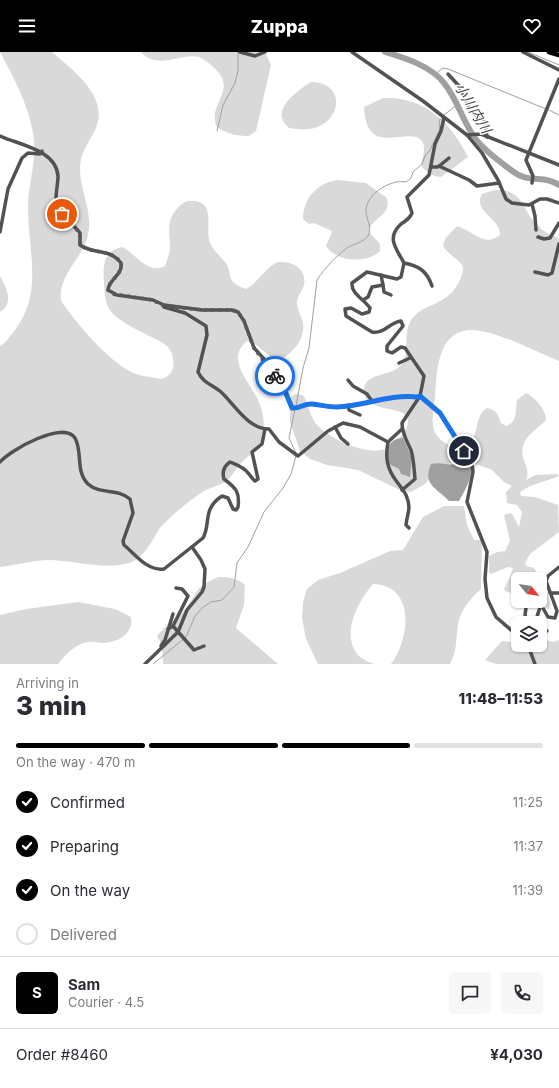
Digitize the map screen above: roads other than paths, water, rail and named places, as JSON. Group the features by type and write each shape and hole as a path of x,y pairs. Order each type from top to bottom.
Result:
{"main road":[{"path":"549,52 559,55"}],"street":[{"path":"240,52 255,56 265,52"},
{"path":"352,52 467,135 482,153 506,199 512,203 532,204 540,199 547,199 559,203"},
{"path":"523,52 559,70"},
{"path":"448,74 459,86 472,112 485,122 487,137"},
{"path":"532,183 533,176 526,160 559,79"},
{"path":"402,490 415,479 414,461 402,429 404,418 419,396 424,376 410,358 405,348 401,347 392,353 389,353 386,349 403,326 401,321 395,323 388,330 376,333 346,316 344,312 347,307 362,314 369,312 370,308 353,291 352,282 367,272 397,279 401,277 404,271 404,263 393,241 393,234 395,230 412,213 408,201 409,193 429,175 435,144 441,131 443,117"},
{"path":"467,135 481,134 559,164"},
{"path":"0,136 27,148 42,151 53,163 58,176 56,205 62,214 80,233 80,245 91,252 111,254 121,263 120,271 108,286 108,290 117,295 153,300 164,306 202,310 232,310 238,312 247,328 254,348 264,359 272,374 282,384 292,408 298,409 311,403 320,406 348,405 390,397 419,396 440,413 472,464 473,472 466,502 487,552 485,579 487,598 496,617 511,631"},
{"path":"0,231 8,189 22,158 28,153 40,154 42,151"},
{"path":"431,167 439,166 449,158"},
{"path":"439,166 469,180 477,186 499,183"},
{"path":"532,204 536,230"},
{"path":"538,237 544,239 550,238 559,223"},
{"path":"535,272 548,275 552,273 559,244"},
{"path":"404,263 414,265 423,270 428,275 432,286"},
{"path":"382,275 384,292 391,295"},
{"path":"363,300 368,297 372,287 383,285"},
{"path":"153,300 157,305 173,311 185,313 206,326 207,335 198,372 200,378 219,390 235,409 250,421 265,429 270,429 279,442 298,456 335,427 343,423 360,427 388,442"},
{"path":"400,364 410,358"},
{"path":"348,380 353,386 362,390 372,401"},
{"path":"348,405 349,410 360,415"},
{"path":"335,427 341,438 348,444"},
{"path":"0,462 8,455 40,438 66,431 70,433 76,440 80,467 87,483 95,489 122,494 130,499 133,513 123,541 124,545 141,562 159,569 164,569 192,547 206,533 207,515 218,499 222,496 228,498 233,509 236,510 238,508 239,494 237,488 224,479 223,474 226,466 230,462 240,466 255,481 258,479 252,452 262,444 265,429"},
{"path":"402,429 388,442 386,456 388,466 402,490 406,494 410,512 406,525 409,528"},
{"path":"145,664 180,633 187,610 202,592 204,587 205,569 192,547"},
{"path":"543,608 548,617 555,618 557,611 546,581 548,576 559,567"},
{"path":"168,630 173,626 188,596 182,589 176,588"},
{"path":"550,593 559,593"},
{"path":"159,650 165,640 173,614"},
{"path":"173,626 194,650 204,646"},
{"path":"530,652 535,664"}],"waterway":[{"path":"217,131 223,105 235,83 238,71 238,52"},
{"name":"小川内川","path":"385,52 417,63 439,77 454,97 468,128 478,142 502,164 524,177 547,180 559,185"},
{"path":"528,52 559,65"},
{"path":"434,75 443,68 448,69 546,109"},
{"path":"444,115 458,104"},
{"path":"549,110 559,115"},
{"path":"296,406 303,368 309,348 317,280 327,267 347,248 368,236 370,230 366,209 371,198 381,188 394,183 406,182 411,178 413,172 422,164 425,156 430,150 440,129 439,121 442,117"},
{"path":"295,409 289,438 296,453"},
{"path":"153,664 186,637 195,616 202,608 211,602 222,600 234,587 237,563 248,547 264,512 283,488 291,474 296,456"}]}
